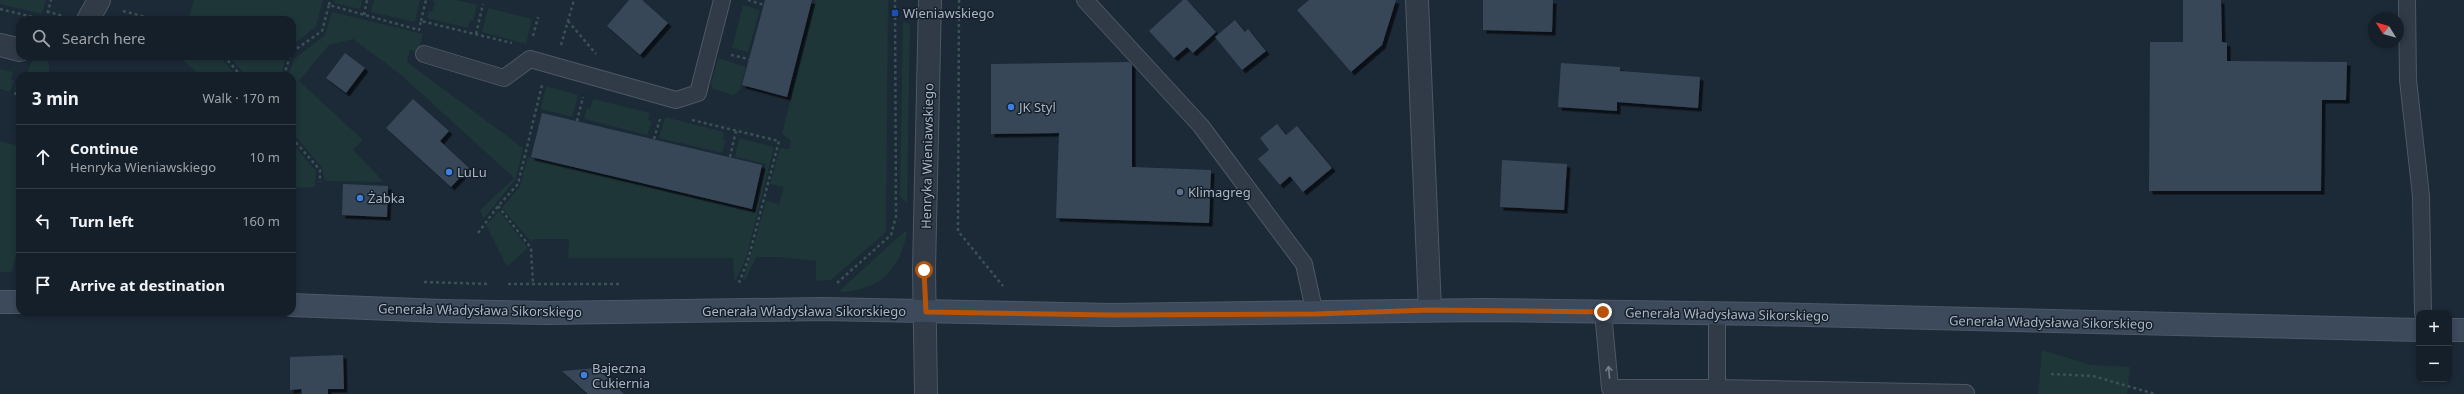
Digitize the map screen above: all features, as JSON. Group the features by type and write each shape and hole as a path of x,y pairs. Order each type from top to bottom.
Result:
{"street":[{"path":"90,16 98,0"},
{"name":"Henryka Wieniawskiego","path":"926,394 926,312 924,270 930,0"},
{"path":"1418,0 1430,310"},
{"path":"0,45 16,49"},
{"path":"0,302 16,302"},
{"name":"Generała Władysława Sikorskiego","path":"296,305 442,311 547,313 823,309 1112,315 1315,314 1430,310 1717,313 2416,330"},
{"path":"2452,330 2464,330"}],"lane":[{"path":"424,54 504,78 530,59 676,100 698,93 722,0"},
{"path":"1085,0 1201,126 1304,264 1315,314"},
{"path":"2407,0 2408,80 2422,196 2423,310"},
{"path":"1603,312 1610,388 1660,391 1717,388 1769,392 1966,393"},
{"path":"1717,313 1717,388"}],"path":[{"path":"46,16 51,0"},
{"path":"296,49 322,31 330,0"},
{"path":"364,15 368,0"},
{"path":"329,6 419,30 426,0"},
{"path":"561,47 574,0"},
{"path":"748,0 764,4"},
{"path":"834,286 891,234 896,216 895,0"},
{"path":"959,0 958,231 1005,288"},
{"path":"476,34 483,4"},
{"path":"0,10 27,16"},
{"path":"47,11 63,16"},
{"path":"136,15 140,16"},
{"path":"532,40 538,17"},
{"path":"568,20 598,56"},
{"path":"420,21 517,45"},
{"path":"726,53 749,59"},
{"path":"227,60 238,72"},
{"path":"285,72 289,60"},
{"path":"478,233 498,206 518,184 542,82 549,84"},
{"path":"577,121 584,93"},
{"path":"654,139 661,112"},
{"path":"687,119 779,141 748,260 737,286"},
{"path":"730,157 736,131"},
{"path":"296,143 320,170 320,182"},
{"path":"498,206 532,248 533,284"},
{"path":"419,282 497,284"},
{"path":"504,284 624,284"},
{"path":"730,286 745,286"},
{"path":"2051,374 2093,376 2155,394"}],"green space":[{"path":"0,0 46,0 42,14 0,4"},
{"path":"194,0 323,0 316,27 296,42 296,16 189,16"},
{"path":"335,0 362,0 360,9 334,3"},
{"path":"374,0 420,0 415,22 371,12"},
{"path":"432,0 456,0 477,5 473,21 470,20 468,28 427,18 429,11 432,12 435,3"},
{"path":"815,0 888,0 886,232 831,280 816,281 816,261 780,257 756,257 746,279 742,280 750,259 766,201 779,204 784,187 770,184 780,148 789,149 791,141 782,134"},
{"path":"743,5 760,10 748,52 732,48"},
{"path":"488,8 532,19 526,44 482,32"},
{"path":"332,12 423,34 418,52 410,50 407,62 523,148 516,179 485,217 483,218 480,210 514,178 400,74 353,39 329,45 299,81 363,140 353,150 384,182 325,181 322,168 296,137 296,72 289,72 296,57 325,35"},
{"path":"903,22 910,24 907,204 900,196"},
{"path":"718,58 746,67 740,90 733,95 713,89 711,83"},
{"path":"182,60 223,60 233,72 197,72"},
{"path":"232,60 285,60 282,72 243,72"},
{"path":"32,61 48,61 49,72 28,72"},
{"path":"0,69 13,72 11,79 14,80 10,92 0,89"},
{"path":"546,86 578,95 572,117 541,109"},
{"path":"593,99 650,113 648,120 652,121 647,135 584,119 587,108 590,109"},
{"path":"665,117 724,132 723,140 726,141 722,153 659,138"},
{"path":"739,138 774,147 747,255 736,280 734,279 733,258 568,258 569,239 533,239 531,242 502,208 520,186 528,157 754,213 766,164 735,157"},
{"path":"0,141 16,146 16,254 12,272 0,272"},
{"path":"296,148 316,171 315,187 296,188"},
{"path":"499,211 528,248 507,267 486,225"},
{"path":"904,232 907,232 904,246 899,258 893,268 885,276 876,283 865,288 838,292"},
{"path":"2042,350 2091,365 2130,367 2127,394 2038,394"}],"building":[{"path":"629,0 642,0 668,23 640,55 607,26"},
{"path":"765,0 812,0 787,97 742,85"},
{"path":"1183,0 1187,0 1216,32 1193,53 1187,47 1174,58 1149,31"},
{"path":"1309,0 1396,0 1382,45 1351,72 1297,10"},
{"path":"1483,0 1553,0 1552,32 1483,30"},
{"path":"2183,0 2221,0 2222,42 2227,43 2227,61 2347,62 2346,100 2322,100 2321,191 2149,191 2150,42 2183,42"},
{"path":"1235,20 1245,32 1248,29 1266,51 1242,70 1215,37"},
{"path":"345,53 365,68 346,93 326,78"},
{"path":"1129,62 1132,65 1132,167 1211,170 1209,223 1056,218 1059,133 991,134 991,64"},
{"path":"1561,63 1620,67 1620,71 1700,77 1698,108 1617,102 1617,111 1558,107"},
{"path":"413,99 449,131 440,141 469,168 451,187 386,128"},
{"path":"542,113 762,165 752,209 531,157"},
{"path":"1277,124 1286,135 1297,126 1332,168 1303,192 1290,176 1280,185 1258,159 1269,150 1260,138"},
{"path":"1502,160 1567,164 1564,210 1500,207"},
{"path":"343,184 388,186 387,217 342,215"},
{"path":"343,355 344,389 328,389 328,394 302,394 301,389 290,390 290,357"},
{"path":"597,368 624,394 588,394 562,371"}],"place":[{"name":"Wieniawskiego","path":"895,13"},
{"name":"JK Styl","path":"1011,107"},
{"name":"LuLu","path":"449,172"},
{"name":"Klimagreg","path":"1180,192"},
{"name":"Żabka","path":"360,198"},
{"name":"Bajeczna Cukiernia","path":"584,375"}],"route":[{"path":"924,270 926,312 1011,312 1112,315 1315,314 1430,310 1603,312"}]}
